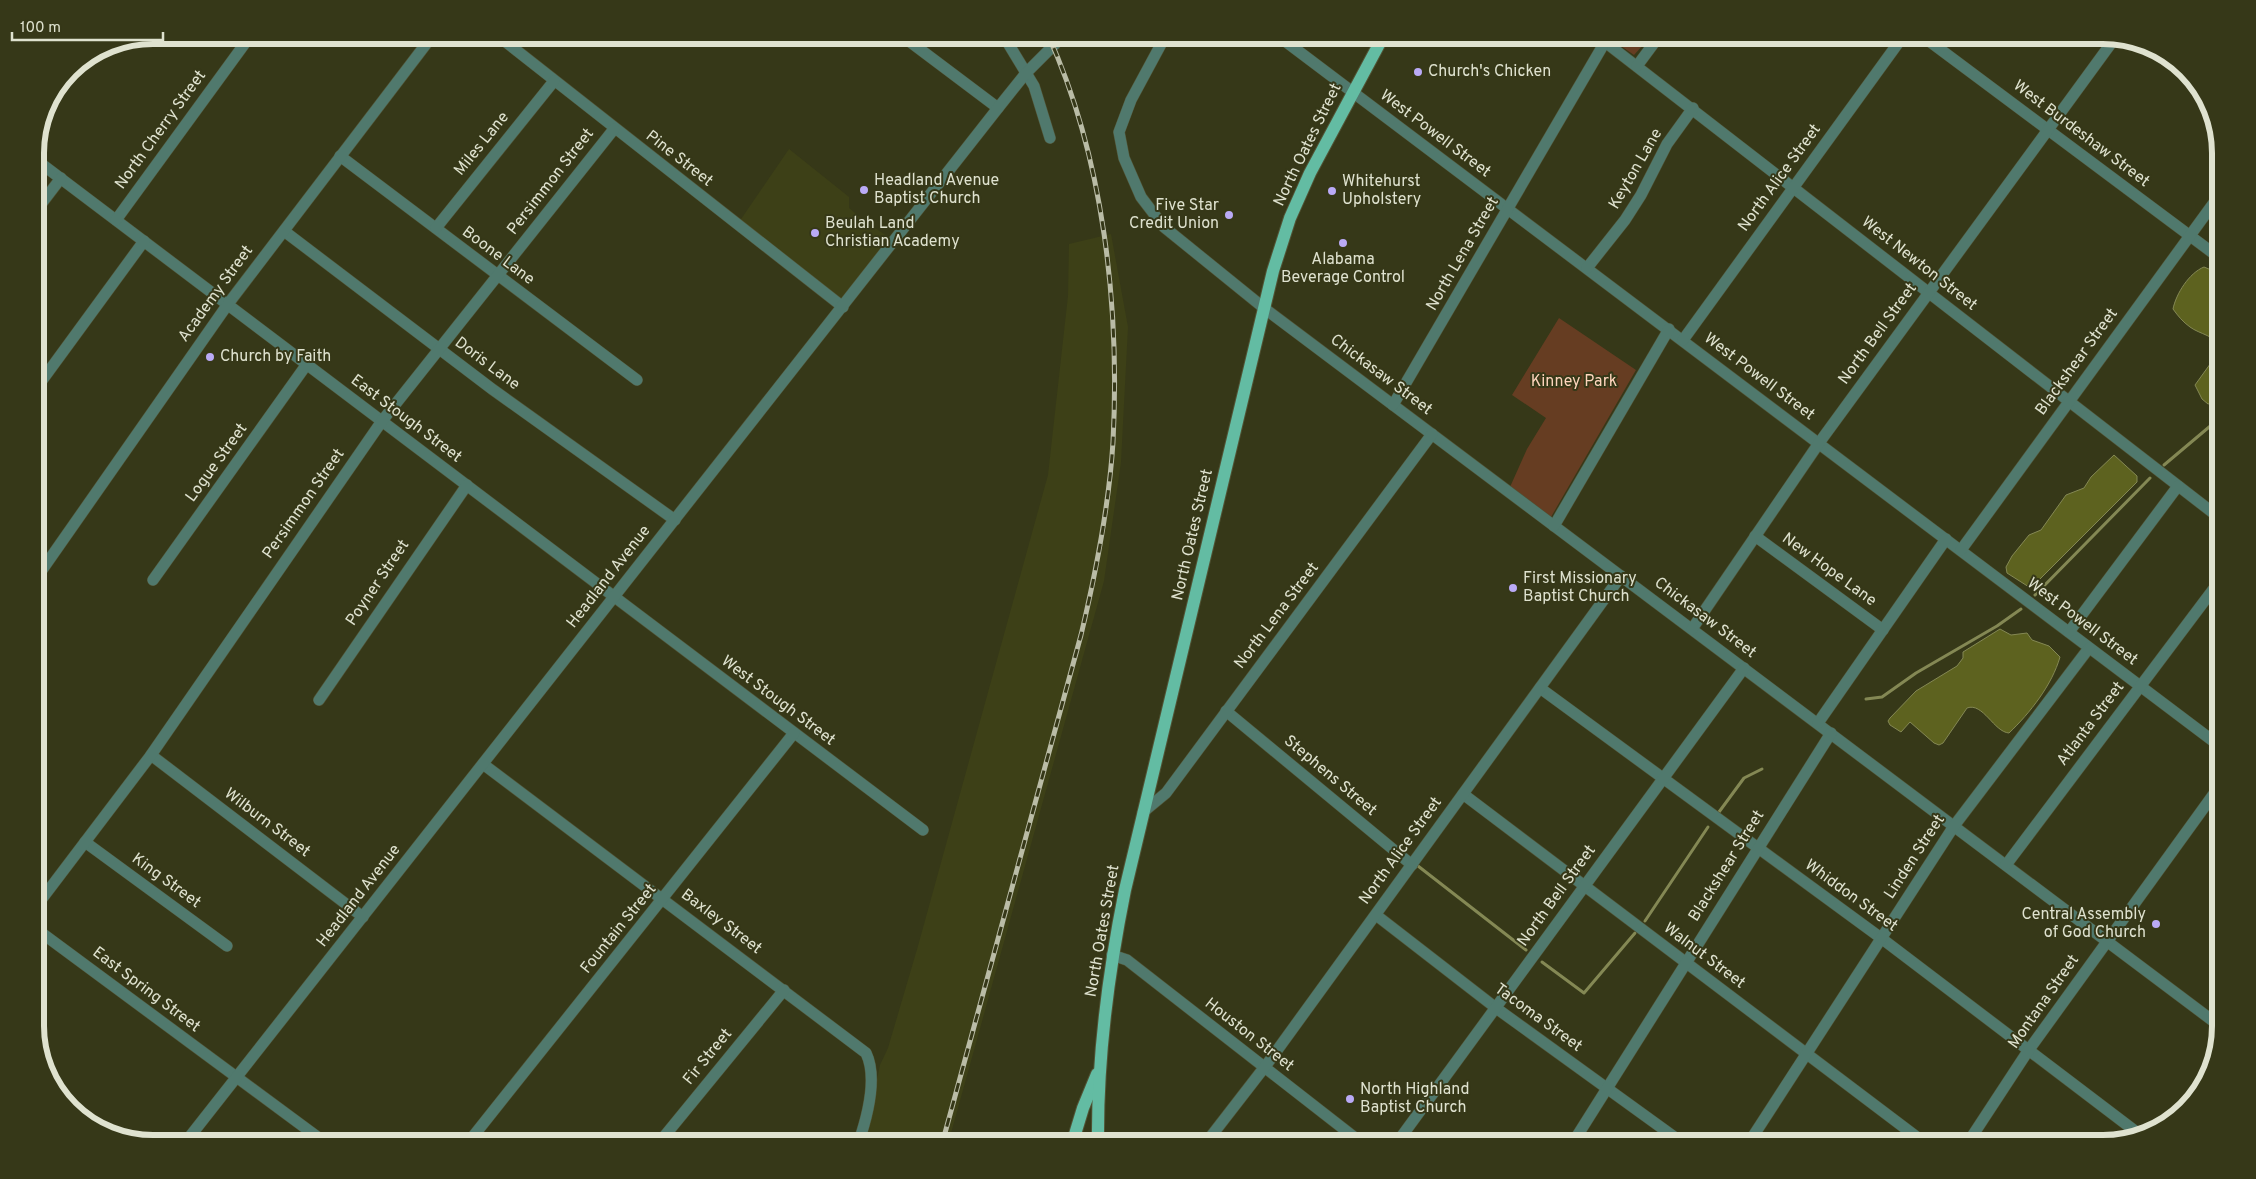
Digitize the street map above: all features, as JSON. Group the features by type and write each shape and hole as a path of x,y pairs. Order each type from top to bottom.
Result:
{"main road":[{"name":"North Oates Street","path":"1101,1064 1112,955 1144,812 1264,308 1279,253 1299,196 1352,92 1379,44"},
{"path":"1074,1135 1082,1108 1101,1064"},
{"path":"1098,1135 1101,1064"}],"street":[{"name":"North Cherry Street","path":"116,220 244,44"},
{"name":"Academy Street","path":"44,567 228,304 426,44"},
{"name":"Pine Street","path":"508,44 614,129 843,307"},
{"path":"913,44 998,108"},
{"path":"1009,44 1038,94 1050,138"},
{"name":"Headland Avenue","path":"191,1135 998,108 1026,73 1055,44"},
{"name":"Chickasaw Street","path":"1161,44 1131,100 1119,132 1124,158 1141,197 1164,227 1264,308 2212,1020"},
{"name":"West Powell Street","path":"1289,44 2212,740"},
{"name":"North Lena Street","path":"1393,405 1508,209 1598,44"},
{"name":"West Newton Street","path":"1608,44 2212,512"},
{"path":"1637,66 1653,44"},
{"name":"North Alice Street","path":"1683,340 1898,44"},
{"name":"West Burdeshaw Street","path":"1933,44 2212,252"},
{"name":"North Bell Street","path":"1692,629 1819,442 2110,45"},
{"name":"Miles Lane","path":"436,228 554,80"},
{"name":"Keyton Lane","path":"1587,268 1625,220 1641,195 1663,150 1692,108"},
{"name":"Persimmon Street","path":"44,896 151,755 382,421 614,129"},
{"name":"Boone Lane","path":"340,156 637,380"},
{"name":"East Stough Street","path":"44,166 614,597"},
{"path":"44,200 61,178"},
{"name":"Blackshear Street","path":"1961,550 2212,205"},
{"name":"Doris Lane","path":"284,231 440,349 675,520"},
{"path":"44,378 144,241"},
{"path":"1554,526 1669,329"},
{"name":"Logue Street","path":"153,580 307,364"},
{"name":"North Lena Street","path":"1144,812 1166,793 1432,434"},
{"name":"Poyner Street","path":"319,700 467,485"},
{"path":"2069,632 2178,486"},
{"name":"New Hope Lane","path":"1755,536 1883,630"},
{"path":"1818,723 1946,539"},
{"name":"North Alice Street","path":"1212,1135 1376,915 1621,576"},
{"name":"Atlanta Street","path":"2006,865 2212,591"},
{"name":"West Stough Street","path":"614,597 924,830"},
{"name":"Linden Street","path":"1754,1135 1954,826 2089,648"},
{"name":"North Bell Street","path":"1403,1135 1744,668"},
{"name":"Whiddon Street","path":"1540,688 1881,938 2135,1131"},
{"name":"Stephens Street","path":"1226,711 1412,865"},
{"name":"Fountain Street","path":"475,1135 794,733"},
{"name":"Blackshear Street","path":"1578,1135 1831,733"},
{"name":"Wilburn Street","path":"151,755 363,917"},
{"name":"Baxley Street","path":"483,764 866,1053 873,1073 860,1135"},
{"name":"Walnut Street","path":"1463,794 1914,1135"},
{"name":"Montana Street","path":"1973,1135 2028,1051 2212,796"},
{"name":"King Street","path":"86,842 226,946"},
{"name":"Tacoma Street","path":"1376,915 1496,1008 1672,1135"},
{"name":"East Spring Street","path":"44,935 315,1135"},
{"name":"Houston Street","path":"1112,955 1127,960 1351,1135"},
{"name":"Fir Street","path":"665,1135 784,990"}],"shaded area":[{"name":"Beulah Land Christian Academy","path":"789,149 849,197 849,208 893,240 843,307 737,225"},
{"path":"1111,234 1128,327 1121,462 1104,581 950,1135 865,1135 880,1065 888,1048 918,946 1048,475 1068,296 1069,244"},
{"path":"2204,267 2212,270 2212,338 2187,325 2173,309 2184,285 2198,270"},
{"path":"2212,361 2212,403 2208,404 2202,399 2195,385"},
{"path":"2114,455 2137,476 2137,482 2037,582 2029,587 2007,573 2006,567 2012,556 2029,535 2041,530 2066,495 2084,488 2091,477"},
{"path":"2000,629 2011,635 2027,633 2032,640 2049,646 2060,657 2046,688 2025,717 2009,733 1998,728 1983,713 1973,707 1967,708 1943,743 1939,745 1934,743 1910,722 1901,732 1890,725 1888,721 1890,718 1916,691 1957,666 1963,658 1963,652"}],"green space":[{"path":"1618,44 1644,44 1634,55"},
{"name":"Kinney Park","path":"1559,318 1636,370 1551,517 1510,487 1527,449 1546,418 1512,395"}],"waterway":[{"path":"2164,465 2212,425"},
{"path":"2035,595 2150,478"},
{"path":"1866,699 1882,697 1916,673 1997,626 2021,609"},
{"path":"1719,812 1744,778 1762,769"},
{"path":"1645,921 1708,827"},
{"path":"1418,866 1526,950"},
{"path":"1542,962 1584,993 1635,933"}],"railway":[{"path":"944,1135 1081,635 1101,539 1111,466 1115,391 1114,339 1104,234 1095,182 1083,132 1067,82 1052,44"}],"place":[{"name":"Church's Chicken","path":"1418,72"},
{"name":"Headland Avenue Baptist Church","path":"864,190"},
{"name":"Whitehurst Upholstery","path":"1332,191"},
{"name":"Five Star Credit Union","path":"1229,215"},
{"name":"Beulah Land Christian Academy","path":"815,233"},
{"name":"Alabama Beverage Control","path":"1343,243"},
{"name":"Church by Faith","path":"210,357"},
{"name":"First Missionary Baptist Church","path":"1513,588"},
{"name":"Central Assembly of God Church","path":"2156,924"},
{"name":"North Highland Baptist Church","path":"1350,1099"}]}
